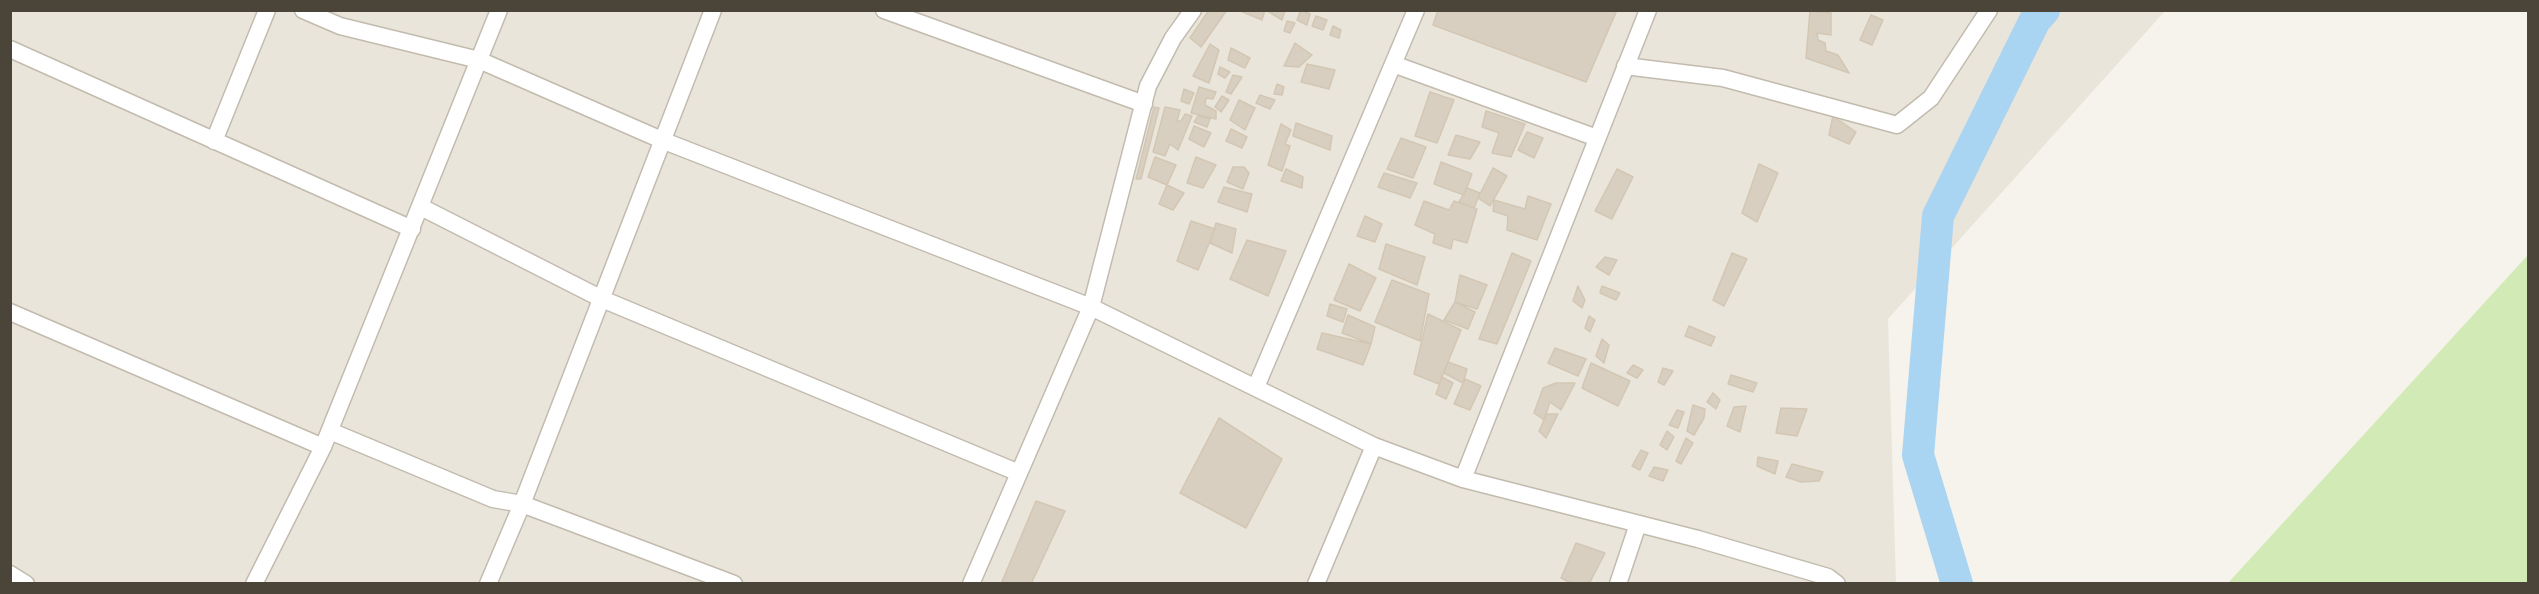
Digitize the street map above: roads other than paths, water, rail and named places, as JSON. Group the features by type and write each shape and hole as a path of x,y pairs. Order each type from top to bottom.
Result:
{"street":[{"path":"214,141 267,10"},
{"path":"303,10 340,26 479,60 663,141 1091,307 1374,446 1463,479 1638,524 1828,577 1837,584"},
{"path":"254,584 330,431 499,10"},
{"path":"488,584 522,504 713,10"},
{"path":"884,10 1144,104"},
{"path":"971,584 1091,307 1148,86 1173,38 1193,10"},
{"path":"1256,387 1416,10"},
{"path":"1463,479 1648,10"},
{"path":"1625,66 1723,78 1897,126 1931,98 1989,10"},
{"path":"10,49 412,229"},
{"path":"1393,64 1597,138"},
{"path":"421,207 602,299 1019,473"},
{"path":"10,312 323,447"},
{"path":"330,431 493,499 522,504 732,583"},
{"path":"1316,584 1374,446"},
{"path":"1618,584 1638,524"},
{"path":"10,574 26,584"}],"waterway":[{"path":"1957,584 1918,455 1938,216 2035,20 2044,10"}]}
